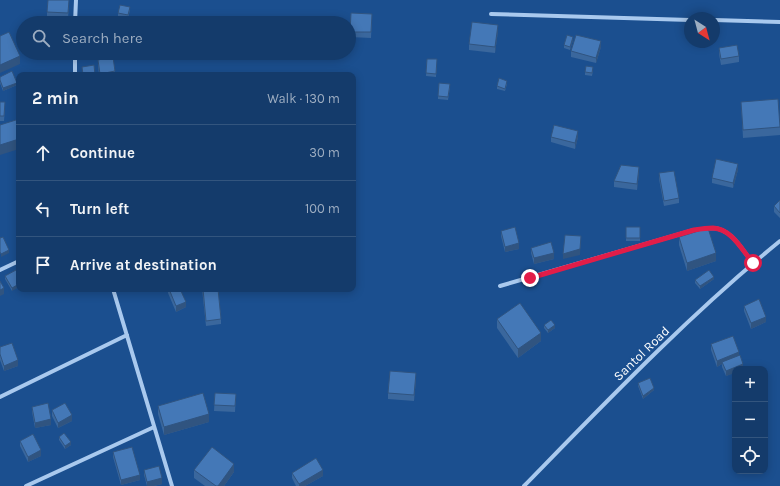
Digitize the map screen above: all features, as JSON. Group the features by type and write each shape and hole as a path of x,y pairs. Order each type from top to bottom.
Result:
{"street":[{"path":"75,16 76,0"},
{"path":"491,14 684,20"},
{"path":"720,20 780,22"},
{"path":"75,60 75,72"},
{"path":"500,286 694,230 713,228 724,230 732,237 753,263"},
{"name":"Santol Road","path":"524,486 655,352 753,263 780,241"},
{"path":"0,270 16,262"},
{"path":"114,292 172,486"},
{"path":"0,397 127,335"},
{"path":"26,486 154,427"}],"building":[{"path":"48,0 69,0 68,13 47,12"},
{"path":"120,5 130,7 128,15 118,13"},
{"path":"351,13 372,14 371,32 356,32 356,16 351,16"},
{"path":"472,22 498,25 495,47 469,44"},
{"path":"9,32 16,47 16,58 0,65 0,36"},
{"path":"567,35 573,37 570,47 564,45"},
{"path":"576,35 601,41 596,58 571,51"},
{"path":"737,45 739,56 721,59 720,48"},
{"path":"427,59 437,59 436,74 426,73"},
{"path":"98,60 113,60 115,71 100,72"},
{"path":"94,65 95,72 83,72 82,67"},
{"path":"586,66 593,67 592,73 585,72"},
{"path":"12,71 16,83 3,88 0,77"},
{"path":"499,78 507,81 505,89 497,86"},
{"path":"439,83 450,84 448,97 438,96"},
{"path":"778,99 780,127 743,130 741,102"},
{"path":"0,102 5,102 4,116 0,116"},
{"path":"16,120 16,140 0,145 0,125"},
{"path":"554,125 578,131 575,143 551,137"},
{"path":"716,159 738,164 733,183 712,178"},
{"path":"621,165 639,167 637,184 614,181"},
{"path":"674,171 679,198 664,201 659,173"},
{"path":"780,200 780,213 774,206"},
{"path":"515,227 519,243 505,247 501,231"},
{"path":"626,227 640,227 640,238 626,238"},
{"path":"708,228 716,253 687,263 679,237"},
{"path":"565,235 581,236 580,249 563,254"},
{"path":"3,237 9,250 1,254 0,238"},
{"path":"551,242 554,253 534,258 531,248"},
{"path":"16,270 16,286 12,288 5,276"},
{"path":"709,270 714,277 700,286 695,280"},
{"path":"0,281 4,288 0,290"},
{"path":"170,292 181,292 186,302 176,306"},
{"path":"203,292 218,292 221,319 206,321"},
{"path":"759,299 766,317 751,323 744,306"},
{"path":"520,303 541,333 518,349 497,319"},
{"path":"551,320 555,325 548,330 544,325"},
{"path":"733,336 739,352 717,361 711,344"},
{"path":"12,343 18,360 4,366 0,354 0,347"},
{"path":"740,355 743,364 732,366 732,369 726,371 722,362"},
{"path":"390,371 416,373 414,395 388,393"},
{"path":"650,378 654,388 643,396 638,383"},
{"path":"203,393 209,414 164,427 158,406"},
{"path":"215,393 236,394 235,406 214,405"},
{"path":"48,403 51,419 35,423 32,407"},
{"path":"65,403 72,415 58,423 52,410"},
{"path":"64,433 71,442 65,446 59,437"},
{"path":"33,434 41,450 28,457 20,441"},
{"path":"132,447 140,475 121,480 113,452"},
{"path":"212,447 234,464 218,486 194,470"},
{"path":"316,458 323,470 299,484 292,473"},
{"path":"159,466 162,478 147,482 144,470"}],"route":[{"path":"530,278 694,230 713,228 724,230 732,237 753,263"}]}
